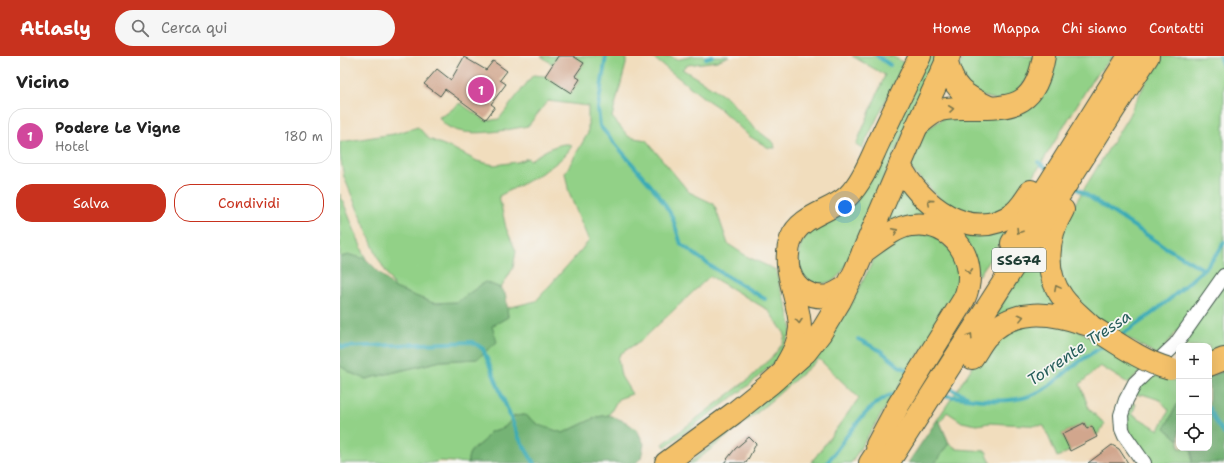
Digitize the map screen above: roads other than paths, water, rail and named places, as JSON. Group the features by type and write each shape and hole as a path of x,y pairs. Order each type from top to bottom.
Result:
{"main road":[{"path":"782,373 796,346 800,329 789,269 788,254 790,243 796,230 805,221 832,208 842,201 855,187 870,161 920,56"},
{"path":"917,126 931,114 941,110 959,108 992,109 1016,104 1028,95 1039,78 1044,56"},
{"path":"863,252 893,232 910,226 930,226 942,231 958,230 993,222 1008,216 1020,207 1097,85 1125,56"},
{"name":"SS674","path":"870,463 1007,250 1129,56"},
{"path":"1092,327 1068,304 1054,284 1049,262 1052,236 1060,215 1121,114 1148,56"},
{"name":"SS674","path":"888,463 1148,56"},
{"path":"947,58 950,74 956,86 972,99 992,109"},
{"path":"666,463 749,402 806,352 815,341 840,301 863,252 947,58"},
{"path":"867,463 899,404 966,295 969,278 967,261 960,247 958,230 941,211 928,201 912,185 900,165"},
{"path":"789,269 795,283 809,294 827,296 846,287"},
{"path":"901,463 985,338 998,327 1016,318 1044,314 1067,318 1092,327 1144,359 1174,369"},
{"path":"1212,364 1224,359"}],"street":[{"path":"1144,463 1125,436 1122,429 1121,415 1126,400 1135,383 1180,340 1224,276"}],"waterway":[{"path":"606,56 598,108 600,126 658,194 672,216 681,244 712,267 765,299"},
{"path":"706,58 712,56"},
{"path":"877,56 890,65"},
{"name":"Torrente Tressa","path":"1219,56 1224,69"},
{"path":"1038,162 1051,171"},
{"path":"1073,186 1165,247 1203,269"},
{"name":"Torrente Tressa","path":"1119,336 1155,311 1198,274 1213,259 1224,242"},
{"path":"858,339 881,351 899,366 912,372"},
{"path":"340,345 342,347 473,342 483,349 519,438 534,463"},
{"name":"Torrente Tressa","path":"940,395 1001,401 1026,397 1046,388 1079,362 1106,344"},
{"path":"944,386 967,396"},
{"name":"Torrente Tressa","path":"827,463 849,433 867,412 877,403 898,393"},
{"path":"1212,414 1224,434"}],"place":[{"name":"Podere Le Vigne","path":"481,90"}]}
